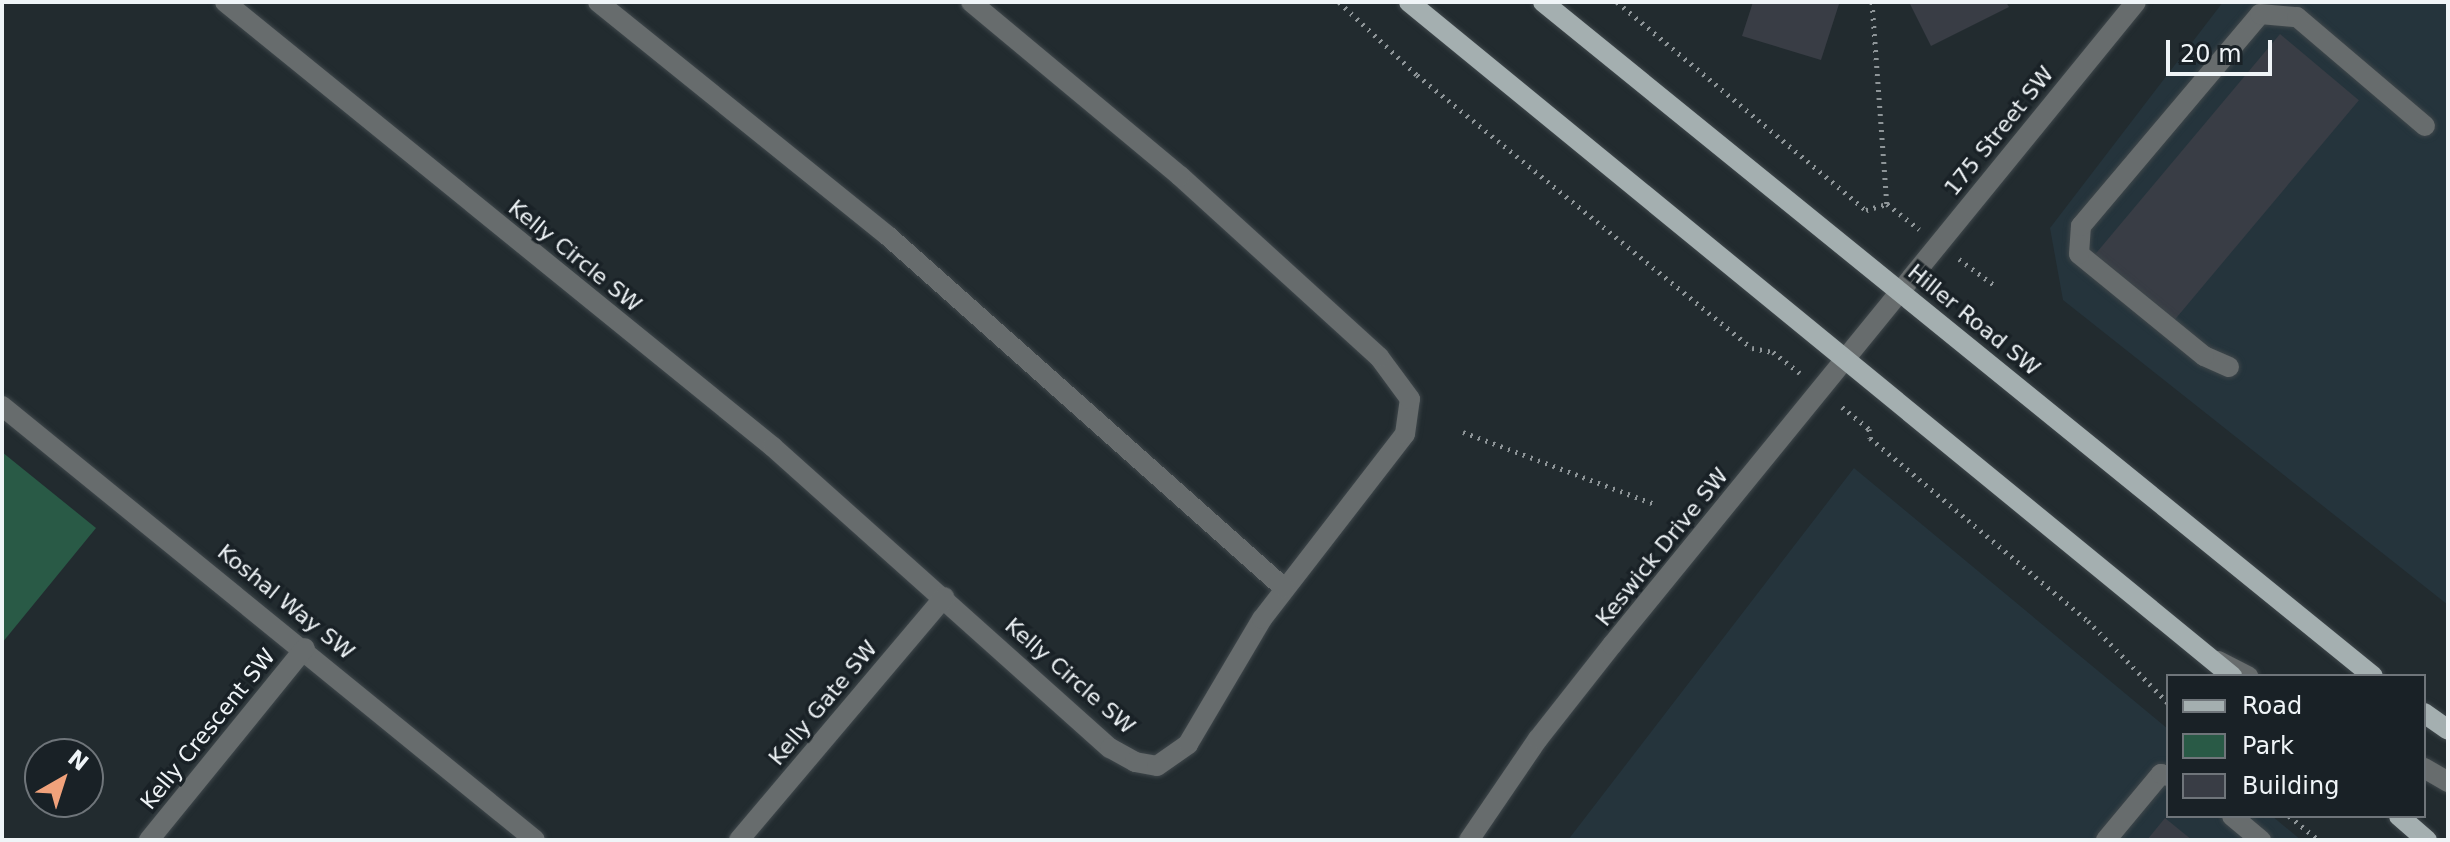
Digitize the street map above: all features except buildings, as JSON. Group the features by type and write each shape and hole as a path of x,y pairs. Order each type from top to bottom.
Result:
{"main road":[{"path":"1409,2 2230,674"},
{"name":"Hiller Road SW","path":"1543,2 2371,674"},
{"path":"2426,714 2448,730"},
{"path":"2401,818 2427,840"}],"street":[{"name":"Kelly Circle SW","path":"225,2 773,447 1110,748 1135,762 1157,766 1188,744 1284,588 1405,434 1410,399 1379,357 1180,176 971,2"},
{"path":"598,2 888,236 1284,588"},
{"name":"175 Street SW","path":"1900,291 2136,2"},
{"path":"2229,367 2204,356 2079,254 2081,226 2260,14 2297,17 2425,126"},
{"name":"Keswick Drive SW","path":"1469,840 1547,727 1900,291"},
{"name":"Koshal Way SW","path":"2,406 305,648 535,840"},
{"name":"Kelly Gate SW","path":"739,840 944,597"},
{"name":"Kelly Crescent SW","path":"149,840 305,648"},
{"path":"2207,655 2244,674"},
{"path":"2426,769 2448,782"},
{"path":"2106,840 2161,774 2166,775"},
{"path":"2234,818 2261,840"}],"path":[{"path":"1339,2 1428,84 1752,348 1773,352"},
{"path":"1617,2 1866,210 1887,204"},
{"path":"1872,2 1887,204 1994,285"},
{"path":"1869,429 1870,438 2116,647 2166,701"},
{"path":"1463,432 1655,504"},
{"path":"2292,818 2319,840"}],"shaded area":[{"path":"2223,2 2448,2 2448,605 2063,300 2050,228"},
{"path":"1854,468 2166,727 2166,818 2274,818 2301,840 1568,840"}],"green space":[{"path":"2,452 96,528 2,643"}]}
